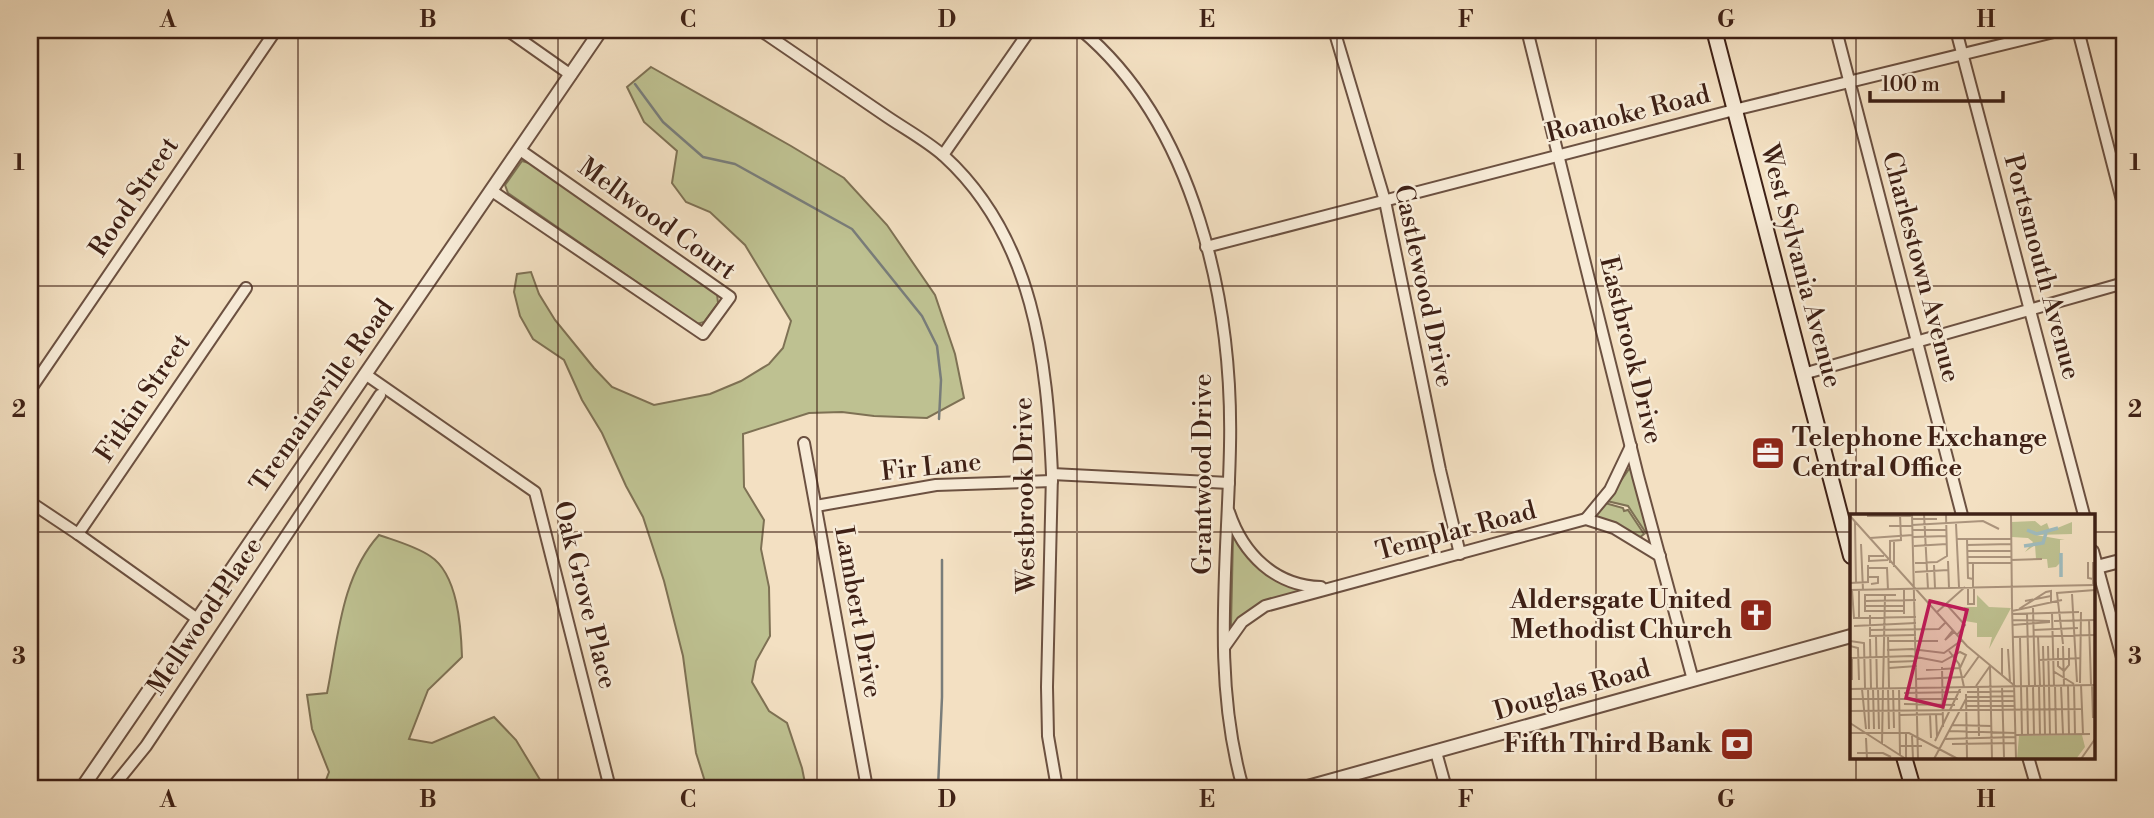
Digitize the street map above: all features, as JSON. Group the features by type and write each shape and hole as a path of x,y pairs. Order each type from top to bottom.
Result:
{"main road":[{"name":"West Sylvania Avenue","path":"1714,30 1850,552"},
{"path":"1904,758 1913,788"}],"street":[{"name":"Rood Street","path":"30,390 276,30"},
{"path":"507,30 571,75"},
{"name":"Tremainsville Road","path":"82,788 601,30"},
{"name":"Westbrook Drive","path":"760,30 943,155 980,197 1017,259 1044,368 1052,478 1048,723 1050,756 1057,788"},
{"path":"943,155 1030,30"},
{"name":"Grantwood Drive","path":"1081,30 1102,48 1125,74 1161,127 1187,186 1214,282 1226,356 1230,422 1224,648 1228,727 1243,788"},
{"name":"Castlewood Drive","path":"1334,30 1385,201 1440,471 1460,554"},
{"name":"Eastbrook Drive","path":"1527,30 1631,446 1693,680"},
{"name":"Charlestown Avenue","path":"1836,30 1962,514"},
{"name":"Portsmouth Avenue","path":"1956,30 2084,514"},
{"name":"Roanoke Road","path":"1206,247 1734,110 2062,30"},
{"path":"2078,30 2124,208"},
{"name":"Mellwood Court","path":"492,191 703,334 730,296 520,150"},
{"path":"1803,374 2124,284"},
{"name":"Fitkin Street","path":"78,534 246,288"},
{"name":"Oak Grove Place","path":"365,374 535,492 610,788"},
{"name":"Mellwood Place","path":"112,788 146,746 380,395"},
{"name":"Lambert Drive","path":"804,443 867,788"},
{"path":"1631,446 1610,490 1586,519 1614,528 1660,556"},
{"name":"Fir Lane","path":"816,506 936,485 1052,478 1229,483"},
{"path":"30,502 196,618"},
{"name":"Templar Road","path":"1227,506 1238,536 1263,566 1276,575 1302,585 1338,586"},
{"name":"Templar Road","path":"1224,648 1237,627 1258,610 1586,519"},
{"path":"2124,560 2095,568 2124,665"},
{"name":"Douglas Road","path":"1304,788 1332,785 1436,752 1850,636"},
{"path":"1436,752 1446,788"},
{"path":"2028,758 2037,788"}],"green space":[{"path":"651,67 844,178 887,225 935,295 955,354 964,398 927,418 842,412 809,413 743,434 744,487 764,520 761,549 769,587 770,636 756,661 752,682 769,711 787,723 806,788 707,788 696,753 683,656 664,581 643,517 564,360 533,339 520,316 514,292 517,274 531,272 539,294 555,320 594,368 612,387 654,405 710,394 741,381 769,364 783,348 791,321 745,245 710,212 686,202 672,183 677,151 644,122 627,87"},
{"path":"522,161 529,163 717,294 718,303 704,322 697,324 508,193 505,185"},
{"path":"1629,469 1634,471 1649,532 1646,533 1628,506 1607,501"},
{"path":"1605,503 1623,508 1624,511 1628,510 1644,534 1639,538 1593,518"},
{"path":"379,535 418,549 439,564 452,588 459,617 462,657 428,690 409,739 432,743 494,717 516,740 545,788 323,788 329,772 312,729 307,695 327,693 338,630 349,589 366,552"},
{"path":"1235,536 1298,588 1298,592 1256,608 1235,626 1231,625"}],"waterway":[{"path":"635,84 663,122 703,157 735,164 852,229 922,316 937,346 941,380 939,419"},
{"path":"938,788 942,697 942,560"}],"place":[{"name":"Telephone Exchange Central Office","path":"1768,453"},
{"name":"Aldersgate United Methodist Church","path":"1756,615"},
{"name":"Fifth Third Bank","path":"1737,744"}]}
